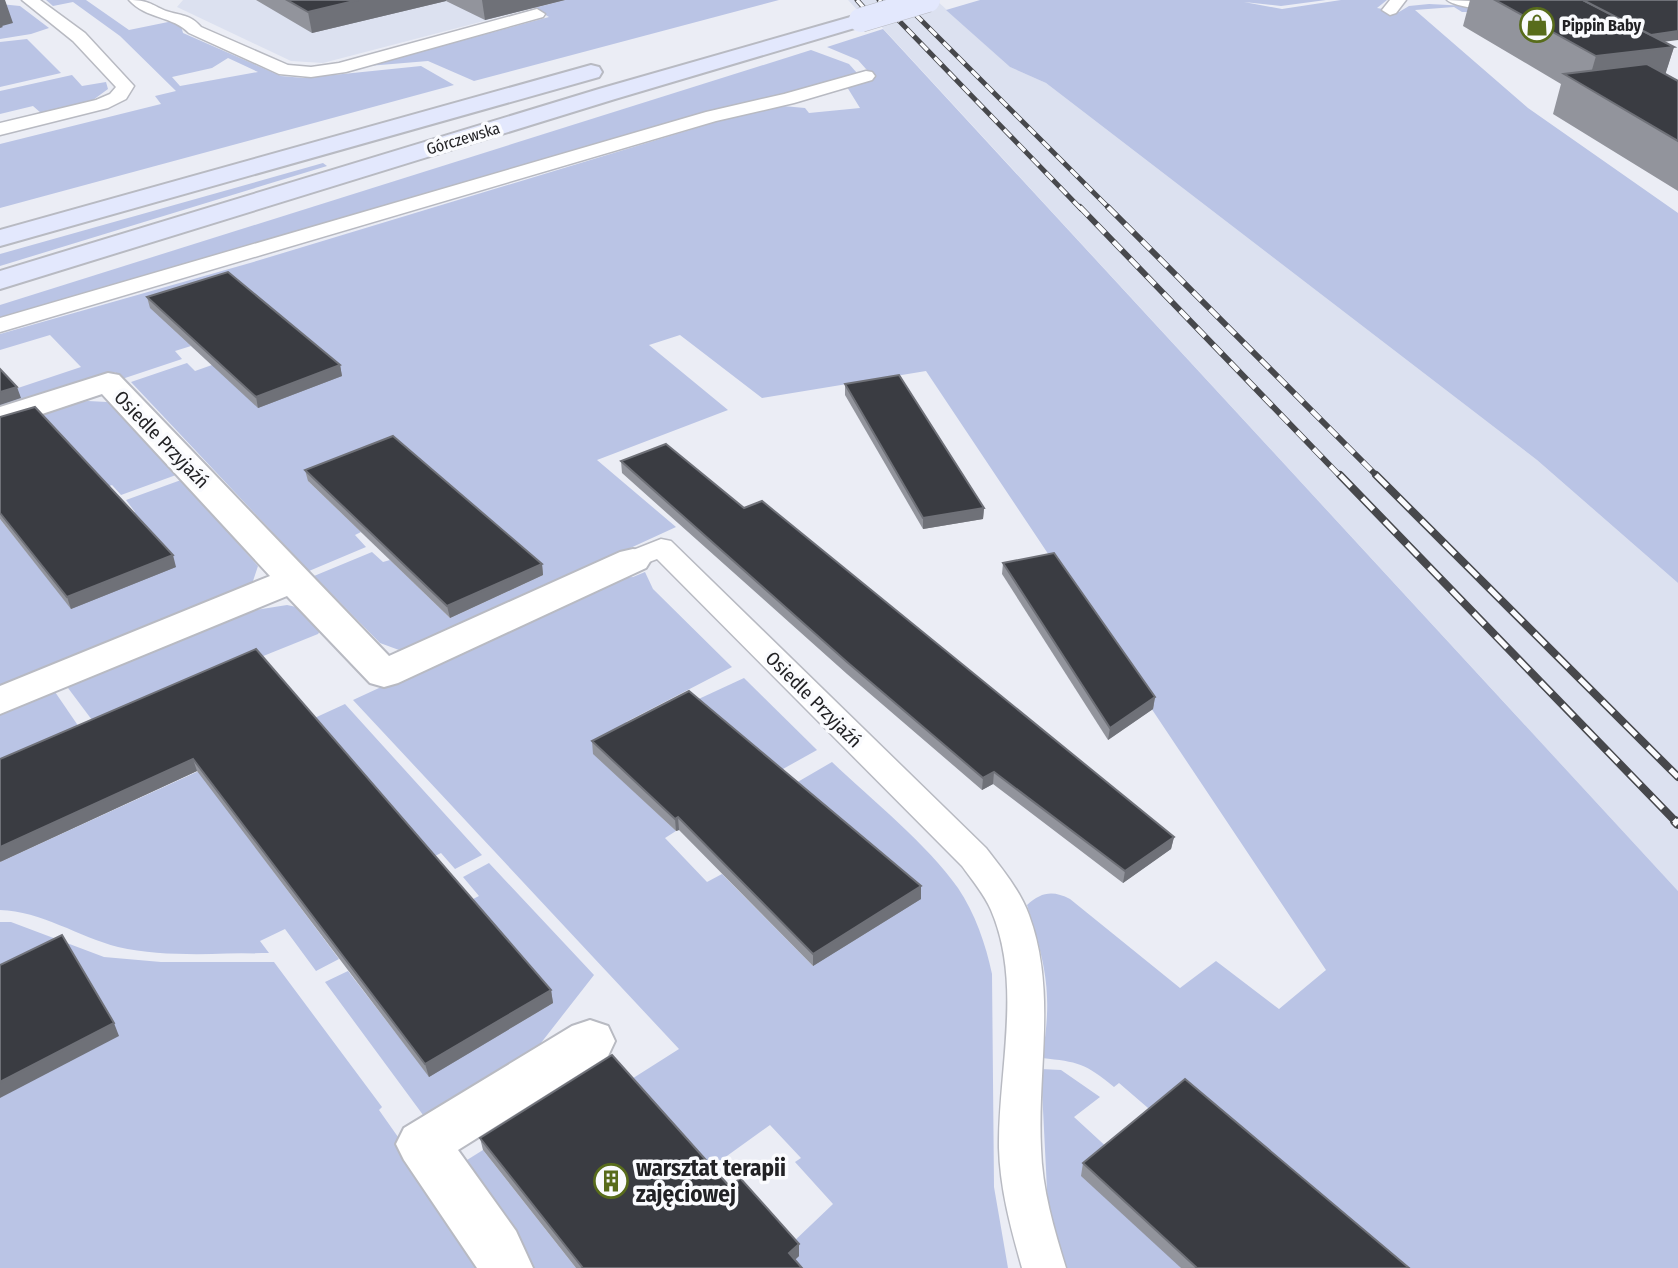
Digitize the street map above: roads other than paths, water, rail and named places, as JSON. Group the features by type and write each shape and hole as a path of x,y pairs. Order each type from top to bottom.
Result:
{"main road":[{"name":"Górczewska","path":"0,280 607,94 928,0"},
{"name":"Górczewska","path":"0,238 616,65"}],"street":[{"name":"Osiedle Przyjaźń","path":"0,418 108,382 384,674 633,560"},
{"path":"0,701 293,580"},
{"path":"505,1268 496,1249 423,1144 590,1041"}],"lane":[{"path":"0,129 102,104 114,99 125,86 92,50 30,0"},
{"path":"137,0 160,13 186,20 195,30 265,62 297,72 340,68 537,15"},
{"path":"1455,0 1481,8 1525,9"},
{"path":"0,325 712,116 789,99 866,76"},
{"name":"Osiedle Przyjaźń","path":"633,560 661,547 974,857 995,885 1011,914 1020,947 1024,986 1020,1149 1026,1195 1044,1268"}],"railway":[{"path":"857,0 874,19"},
{"path":"879,0 1081,209"},
{"path":"901,0 1678,777"},
{"path":"1080,207 1341,477"},
{"path":"1340,475 1677,823"}],"place":[{"name":"Pippin Baby","path":"1537,25"},
{"name":"warsztat terapii zajęciowej","path":"611,1181"}]}
